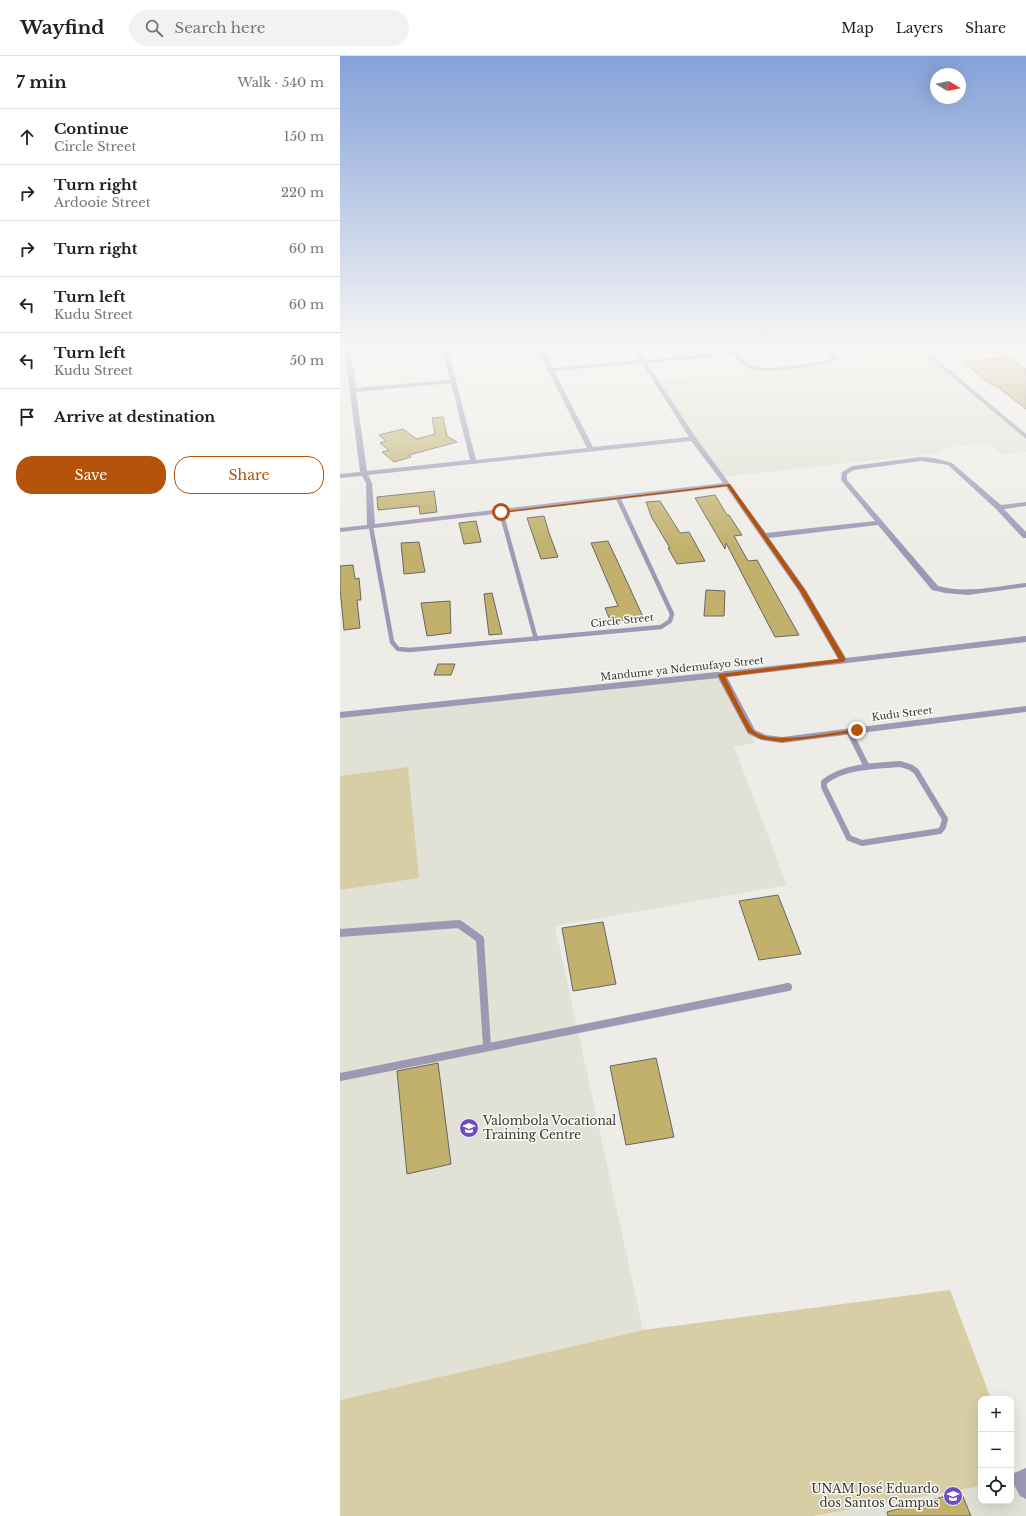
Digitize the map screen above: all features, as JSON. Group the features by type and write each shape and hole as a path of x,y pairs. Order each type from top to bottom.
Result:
{"street":[{"path":"355,413 364,474 369,483 370,527"},
{"path":"461,413 474,463"},
{"path":"572,413 591,449"},
{"path":"677,413 693,439 728,485 802,590 843,660"},
{"path":"998,413 1026,437"},
{"path":"340,476 693,439"},
{"path":"1024,587 959,593 944,592 935,588 844,480 844,473 852,468 921,459 934,460 950,464 999,507 1026,536"},
{"path":"340,530 728,485"},
{"path":"999,507 1026,504"},
{"path":"763,536 880,523"},
{"name":"Mandume ya Ndemufayo Street","path":"340,715 721,675 1026,639"},
{"name":"Kudu Street","path":"721,675 751,732 764,738 782,740 1026,709"}],"lane":[{"name":"Circle Street","path":"370,527 392,642 398,649 410,650 661,627 670,621 672,614 618,498"},
{"path":"501,512 536,639"},
{"path":"850,731 867,767"},
{"path":"900,764 910,767 916,771 945,819 943,827 940,831 862,843 849,838 824,787 824,782 829,776 867,767 900,764"},
{"path":"340,933 459,924 480,939 487,1046"},
{"path":"340,1077 487,1046 788,987"}],"shaded area":[{"path":"678,413 998,413 1026,437 1026,452 1001,454 989,443 944,448 939,453 722,477"},
{"name":"Valombola Vocational Training Centre","path":"721,675 751,732 755,743 734,747 787,885 555,926 643,1330 340,1400 340,715"},
{"path":"408,767 419,878 340,890 340,776"},
{"path":"950,1290 990,1396 978,1396 978,1487 813,1516 340,1516 340,1400 643,1330"},
{"name":"UNAM José Eduardo dos Santos Campus","path":"1020,1479 1026,1490 1026,1516 813,1516 978,1487 978,1504 1014,1504 1014,1480"}],"building":[{"path":"443,417 447,436 457,442 409,455 411,457 394,462 382,452 389,450 380,443 386,441 379,435 403,429 417,439 435,434 432,418"},
{"path":"434,491 437,512 420,514 419,506 378,510 377,497"},
{"path":"715,495 727,515 729,515 742,535 734,536 748,561 757,560 799,635 775,637 726,543 725,549 695,498"},
{"path":"660,501 680,533 689,532 705,561 677,564 668,548 670,548 652,518 646,502"},
{"path":"544,516 558,557 541,559 527,518"},
{"path":"476,521 481,542 464,544 459,523"},
{"path":"608,541 643,617 611,622 605,608 618,606 591,543"},
{"path":"419,542 425,572 404,574 401,543"},
{"path":"353,565 355,579 359,578 361,600 357,600 360,628 344,630 340,588 340,566"},
{"path":"706,590 725,591 724,616 704,616"},
{"path":"492,593 502,634 489,635 484,594"},
{"path":"450,601 451,633 427,636 421,603"},
{"path":"438,664 455,664 451,675 434,675"},
{"path":"778,895 801,954 759,960 739,901"},
{"path":"603,922 616,984 573,991 562,928"},
{"path":"656,1058 674,1137 626,1145 610,1066"},
{"path":"438,1063 451,1164 407,1174 397,1071"},
{"path":"961,1492 971,1516 888,1516 887,1512"}],"place":[{"name":"Valombola Vocational Training Centre","path":"469,1128"},
{"name":"UNAM José Eduardo dos Santos Campus","path":"953,1496"}],"route":[{"path":"501,512 728,485 802,590 843,660 721,675 751,732 771,740 782,740 857,730"}]}
